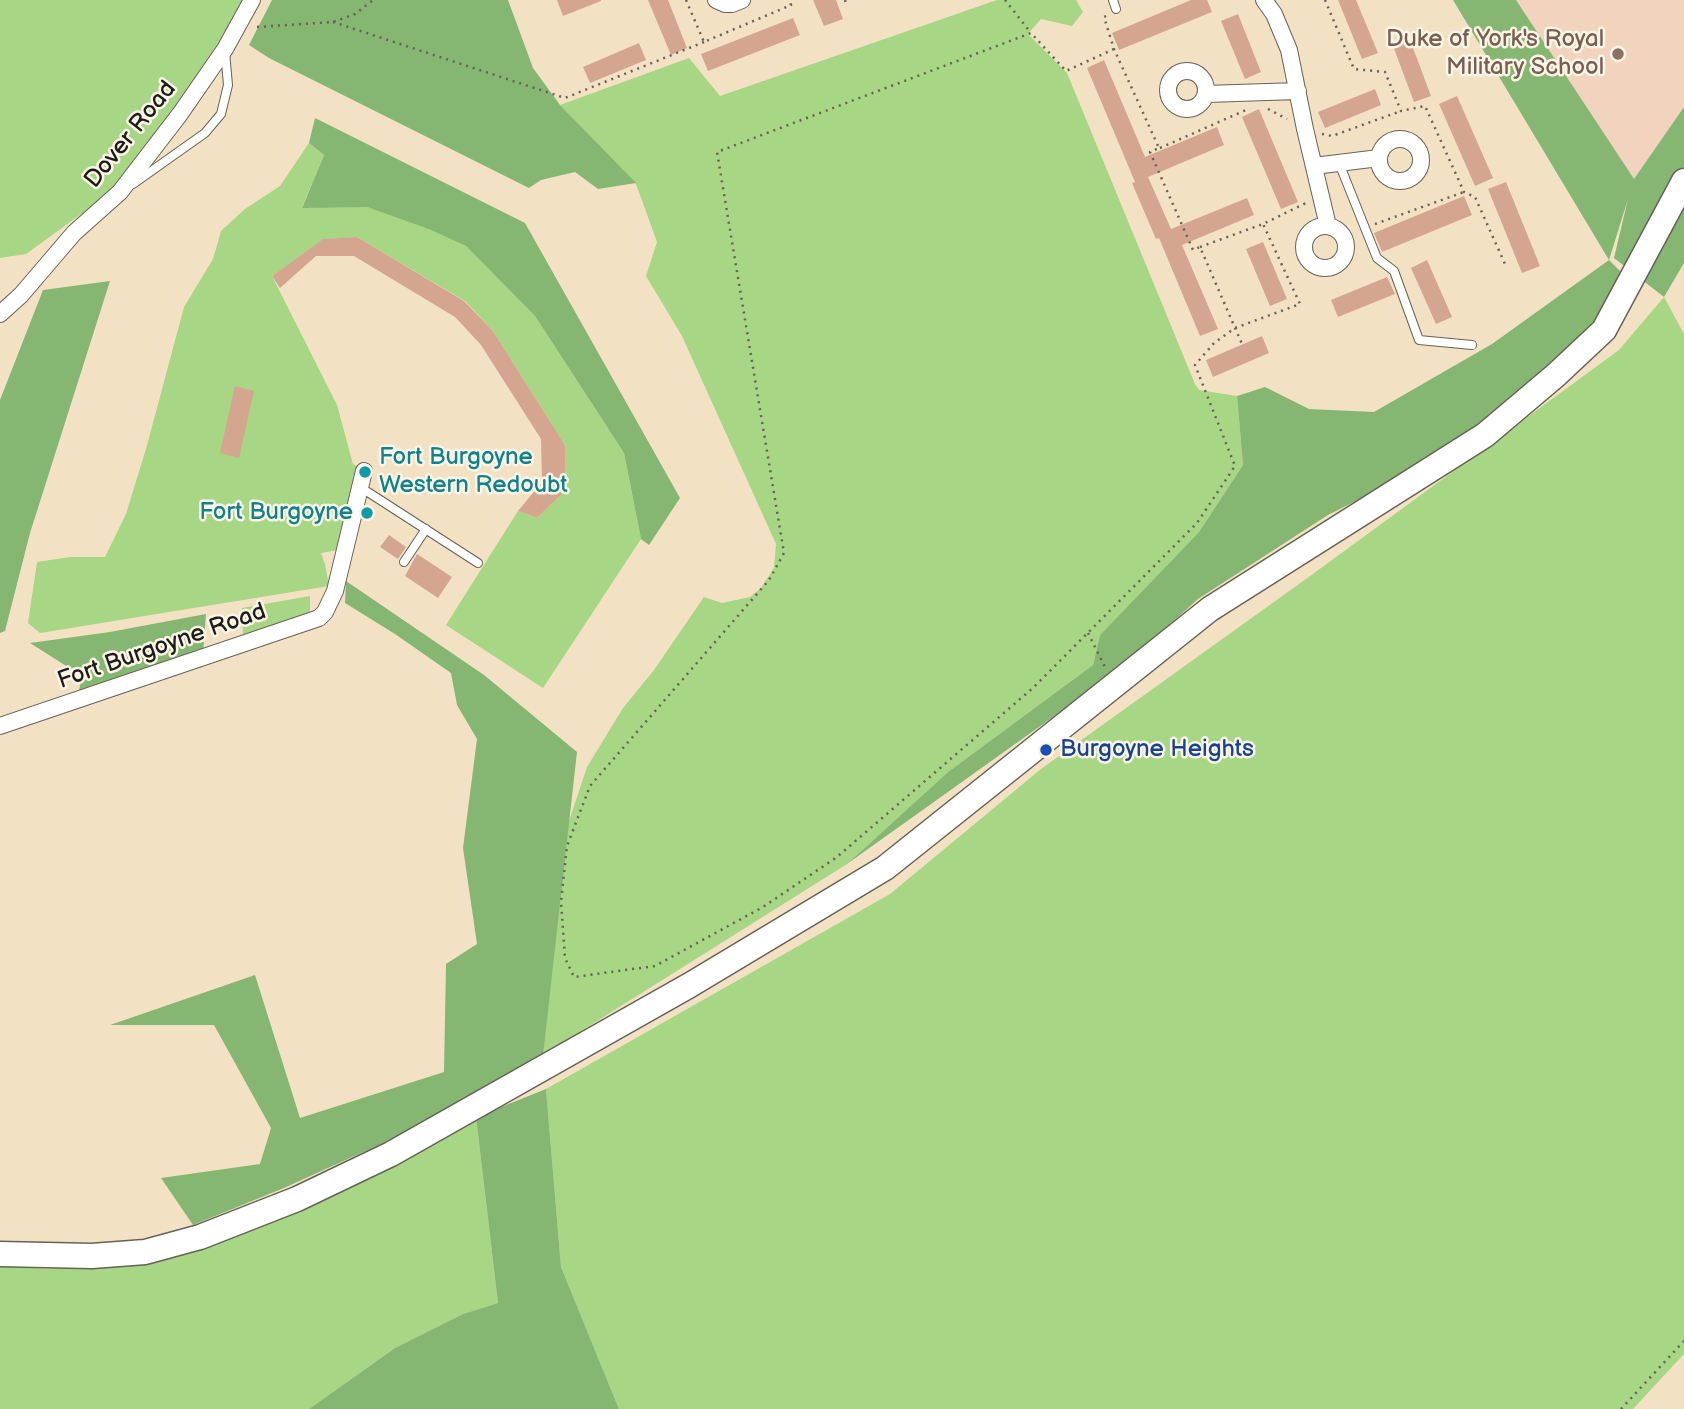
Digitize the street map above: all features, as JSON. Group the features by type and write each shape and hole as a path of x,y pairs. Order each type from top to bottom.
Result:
{"main road":[{"path":"0,1254 92,1256 145,1252 201,1237 297,1199 391,1154 690,985 885,868 1210,609 1485,435 1556,375 1604,330 1684,181"}],"street":[{"name":"Dover Road","path":"0,314 21,295 74,233 120,192 180,114 225,49 251,0"},
{"path":"716,0 732,4 742,0"},
{"path":"1264,0 1274,14 1289,50 1328,226"},
{"path":"1206,94 1298,91"},
{"path":"1314,166 1379,158"},
{"name":"Fort Burgoyne Road","path":"0,726 318,618 331,601 362,479"}],"lane":[{"path":"95,214 162,162 205,133 221,114 228,85 225,49"},
{"path":"1339,163 1377,258 1394,271 1419,340 1472,345"},
{"path":"362,479 426,529 478,563"},
{"path":"404,562 426,529"}],"path":[{"path":"237,28 333,22 355,15 373,0"},
{"path":"686,0 704,42"},
{"path":"333,22 565,99 791,5 789,0"},
{"path":"1005,0 1066,71 1114,49"},
{"path":"1325,0 1354,69 1385,72 1401,111"},
{"path":"1114,4 1104,18 1114,49 1159,148"},
{"path":"1031,33 717,152 784,553 769,580 590,786 567,846 561,902 565,958 574,977 655,966 763,907 837,857 1034,687 1197,523 1235,466 1195,365 1214,342 1235,328 1300,304 1263,224"},
{"path":"1260,104 1305,129 1332,136 1401,111 1425,106 1464,191 1475,197 1505,264"},
{"path":"1247,110 1150,152 1193,250 1263,224 1321,196"},
{"path":"1365,228 1464,191"},
{"path":"1200,247 1242,344"},
{"path":"1088,633 1114,685"},
{"path":"1621,1409 1684,1341"}],"shaded area":[{"name":"Duke of York's Royal Military School","path":"1516,0 1684,0 1684,107 1634,180"}],"green space":[{"path":"0,0 252,0 131,178 26,254 0,258"},
{"path":"272,0 508,0 533,68 560,105 636,183 598,189 575,172 541,180 529,188 269,58 249,45"},
{"path":"997,0 1076,0 1083,12 1072,26 1041,19 1028,34 1067,73 1195,384 1199,390 1237,396 1243,465 1199,532 1100,635 1093,665 948,772 847,864 543,1055 544,896 587,767 623,708 654,670 704,597 722,603 750,597 761,588 774,568 776,544 682,336 646,276 657,242 636,184 560,105 689,58 720,96"},
{"path":"1453,0 1516,0 1634,179 1684,107 1684,263 1664,297 1614,258 1628,199 1609,260"},
{"path":"315,118 525,223 680,498 649,545 641,539 624,453 535,316 466,246 429,229 367,207 302,208 324,155 309,143"},
{"path":"309,143 324,155 302,207 367,207 430,226 466,246 535,316 624,453 641,539 543,688 446,625 518,511 537,518 566,490 565,445 493,331 465,301 357,237 322,240 272,276 337,405 353,464 364,471 344,549 321,553 329,586 40,633 28,623 37,562 70,557 105,557 126,514 184,307 213,259 221,231 245,209 280,186"},
{"path":"1609,260 1630,281 1600,333 1475,441 1328,515 1198,599 1123,667 847,864 948,772 1093,665 1100,635 1199,532 1243,465 1237,396 1265,387 1309,409 1374,412 1492,344"},
{"path":"110,281 30,533 5,631 0,633 0,400 43,290"},
{"path":"1664,297 1684,334 1684,1354 1633,1409 619,1409 561,1267 546,1089 890,894 1041,769 1619,350"},
{"path":"346,581 484,675 577,752 543,1055 460,1108 284,1188 193,1225 161,1178 260,1164 271,1128 214,1025 110,1025 255,975 300,1118 444,1072 446,964 477,944 463,848 477,739 457,705 451,673 345,603"},
{"path":"310,596 310,614 243,636 242,608"},
{"path":"206,614 203,653 78,695 82,676 30,643 110,632"},
{"path":"546,1089 561,1267 619,1409 309,1409 395,1348 463,1314 498,1303 476,1117"},
{"path":"476,1117 498,1303 463,1314 395,1348 309,1409 0,1409 0,1265 46,1269 157,1257"}],"building":[{"path":"557,0 601,0 601,1 563,16"},
{"path":"648,0 668,0 687,48 671,55"},
{"path":"813,0 836,0 843,19 824,26"},
{"path":"1191,0 1207,0 1212,12 1119,50 1112,33"},
{"path":"1338,0 1356,0 1378,53 1362,59"},
{"path":"1238,14 1261,72 1245,79 1221,21"},
{"path":"793,18 800,35 708,71 701,54"},
{"path":"1410,40 1431,96 1414,102 1393,46"},
{"path":"639,43 646,60 590,83 583,67"},
{"path":"1104,60 1145,157 1217,127 1224,145 1148,177 1171,229 1247,198 1254,215 1182,245 1218,329 1200,336 1159,238 1156,239 1132,183 1135,182 1087,68"},
{"path":"1375,89 1381,105 1325,128 1318,112"},
{"path":"1457,96 1493,178 1475,186 1439,104"},
{"path":"1259,109 1298,202 1281,209 1242,117"},
{"path":"1506,182 1540,266 1522,273 1488,189"},
{"path":"1464,196 1472,215 1382,252 1374,233"},
{"path":"357,237 464,301 493,331 565,445 566,490 537,518 518,511 542,482 541,439 481,345 455,317 354,256 316,256 280,288 272,276 323,239"},
{"path":"1263,242 1287,299 1270,306 1246,249"},
{"path":"1427,260 1452,317 1436,324 1411,268"},
{"path":"1387,277 1395,294 1338,317 1331,300"},
{"path":"1262,336 1269,353 1213,377 1206,360"},
{"path":"235,386 254,391 239,458 220,453"},
{"path":"389,535 406,547 398,559 380,547"},
{"path":"417,554 452,577 438,598 405,576"}],"place":[{"name":"Duke of York's Royal Military School","path":"1618,54"},
{"name":"Fort Burgoyne Western Redoubt","path":"365,472"},
{"name":"Fort Burgoyne","path":"367,513"},
{"name":"Burgoyne Heights","path":"1046,750"}]}
